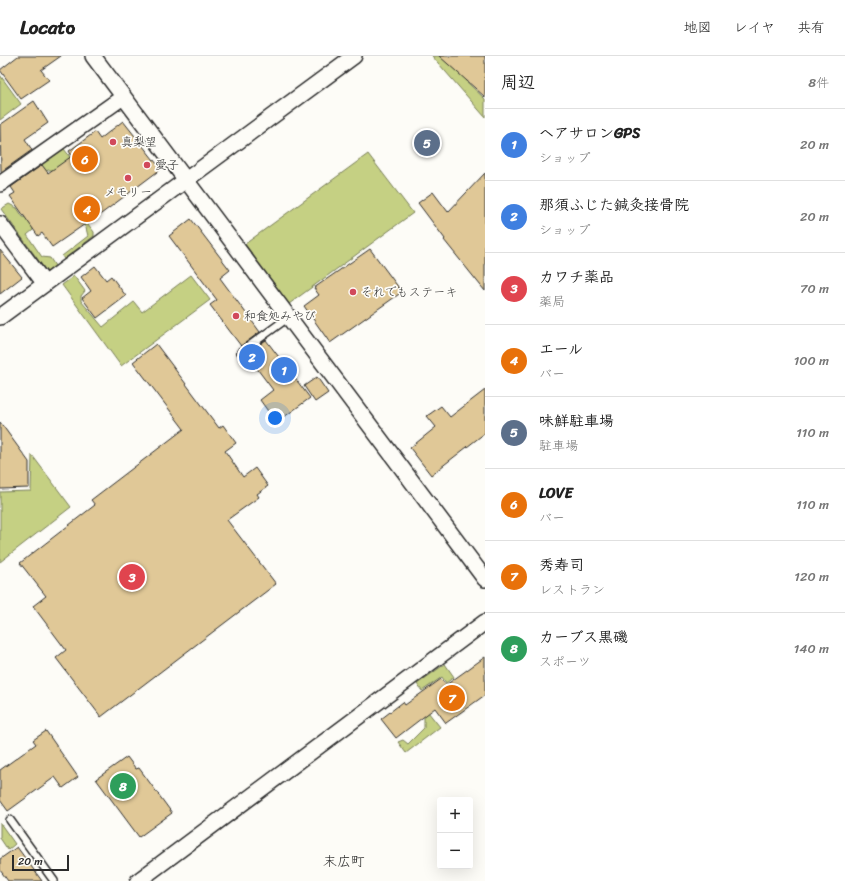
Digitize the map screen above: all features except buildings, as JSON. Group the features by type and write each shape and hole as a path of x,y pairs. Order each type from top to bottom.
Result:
{"street":[{"path":"93,56 485,579"},
{"path":"0,317 354,56"},
{"path":"0,184 123,97"},
{"path":"0,224 45,284"},
{"path":"138,881 485,622"}],"lane":[{"path":"241,352 289,317"},
{"path":"10,820 54,881"}],"green space":[{"path":"432,56 448,56 470,77 467,82 485,99 485,117"},
{"path":"0,75 21,104 0,120"},
{"path":"64,149 92,185 71,202 94,232 94,236 64,259 62,256 88,236 86,228 69,204 33,226 33,230 27,235 42,257 50,258 55,266 47,272 1,209 9,204 17,208 23,217 27,218 53,170 48,170 44,173 39,166"},
{"path":"368,154 413,213 289,304 245,244"},
{"path":"191,275 210,300 121,366 62,285 74,276 85,291 81,296 81,301 103,327 134,302 142,312"},
{"path":"32,455 71,507 0,562 0,492 31,491"},
{"path":"445,664 454,677 446,683 442,677 422,691 417,684"},
{"path":"428,712 440,727 406,753 398,742 403,740 408,744 424,728 424,714"},
{"path":"0,823 15,844 8,850 0,838"}],"place":[{"name":"真梨望","path":"113,142"},
{"name":"味鮮駐車場","path":"427,143"},
{"name":"LOVE","path":"85,159"},
{"name":"愛子","path":"147,165"},
{"name":"メモリー","path":"128,178"},
{"name":"エール","path":"87,209"},
{"name":"それでもステーキ","path":"353,292"},
{"name":"和食処みやび","path":"236,316"},
{"name":"那須ふじた鍼灸接骨院","path":"252,357"},
{"name":"ヘアサロンGPS","path":"284,370"},
{"name":"カワチ薬品","path":"132,577"},
{"name":"秀寿司","path":"452,698"},
{"name":"カーブス黒磯","path":"123,786"}],"district":[{"name":"末広町","path":"344,861"}]}
